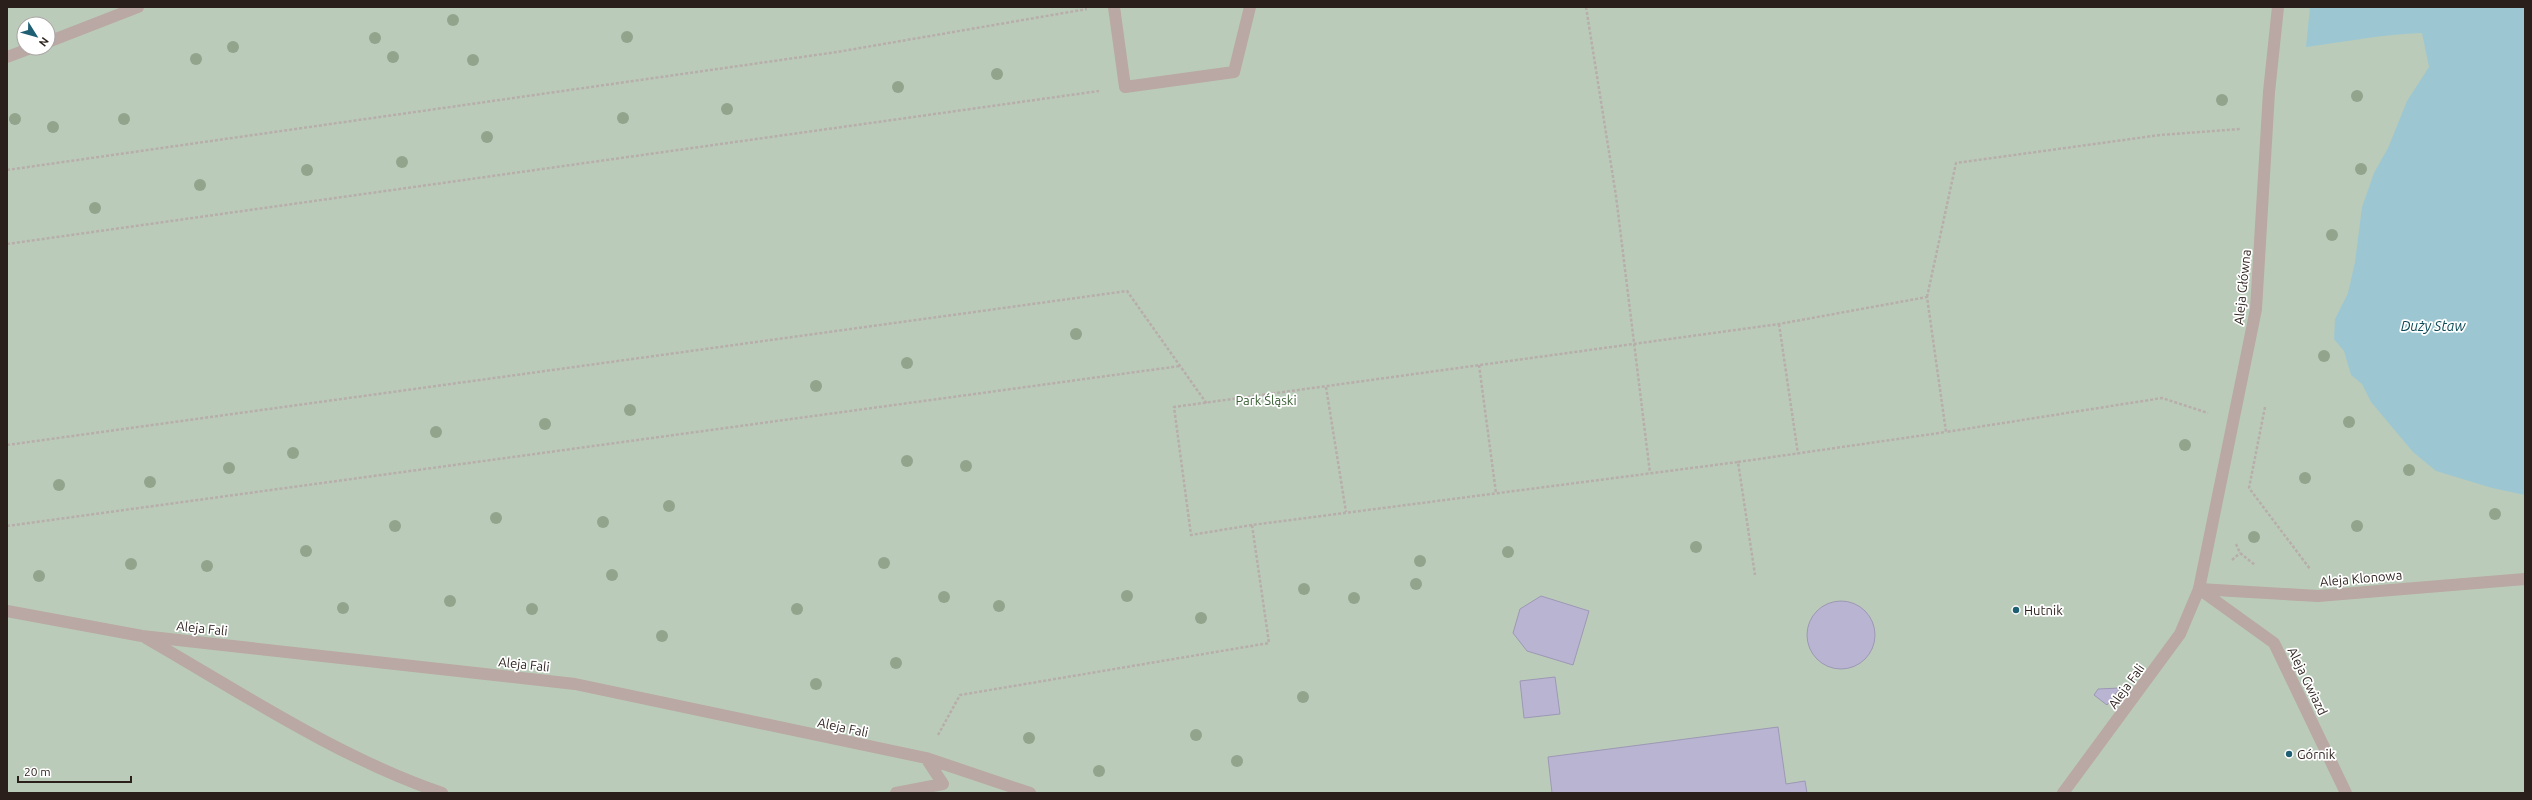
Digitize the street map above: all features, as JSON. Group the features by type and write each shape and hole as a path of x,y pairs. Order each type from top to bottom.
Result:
{"street":[{"path":"56,39 138,7"},
{"path":"1114,7 1125,87 1234,72 1250,7"},
{"name":"Aleja Główna","path":"2199,589 2256,309 2269,92 2278,7"},
{"name":"Aleja Klonowa","path":"2199,589 2318,596 2525,579"},
{"name":"Aleja Fali","path":"2063,793 2180,634 2199,589"},
{"name":"Aleja Gwiazd","path":"2199,589 2274,643 2346,793"},
{"name":"Aleja Fali","path":"7,610 142,636 575,684 926,758 1030,793"},
{"path":"142,636 350,753 402,778 442,793"},
{"path":"896,793 943,784 926,758"}],"path":[{"path":"1586,7 1591,50 1616,196 1650,473"},
{"path":"7,170 837,52 1092,8"},
{"path":"7,244 1125,87"},
{"path":"1946,432 1927,297 1956,163 2160,135 2241,128"},
{"path":"7,445 1127,291 1207,404"},
{"path":"1927,297 1779,324 1174,408 1190,535 1346,512 1798,454 2162,398 2206,412"},
{"path":"1779,324 1798,454"},
{"path":"1479,365 1496,493"},
{"path":"7,526 1180,366"},
{"path":"1326,386 1346,512"},
{"path":"2247,494 2250,488 2266,403"},
{"path":"1738,462 1755,575"},
{"path":"2250,488 2311,570"},
{"path":"926,758 960,695 1269,643 1252,525"},
{"path":"2235,539 2240,553 2258,566"},
{"path":"2305,571 2318,569"}],"green space":[{"name":"Park Śląski","path":"7,7 2525,7 2525,793 7,793"}],"water":[{"name":"Duży Staw","path":"2310,7 2525,7 2525,495 2492,488 2436,471 2413,452 2371,402 2362,384 2351,375 2344,351 2334,339 2335,319 2348,293 2355,262 2362,207 2374,173 2388,148 2407,101 2429,67 2422,33 2378,37 2306,47"}],"building":[{"path":"1541,596 1589,611 1573,665 1527,651 1513,633 1520,609"},
{"path":"1841,601 1854,604 1865,611 1872,622 1875,635 1872,648 1865,659 1854,666 1841,669 1828,666 1817,659 1810,648 1807,635 1810,622 1817,611 1828,604"},
{"path":"1555,677 1560,714 1524,718 1520,681"},
{"path":"2120,688 2107,705 2094,695 2098,689"},
{"path":"1778,727 1786,784 1805,781 1807,793 1552,793 1548,757"}],"place":[{"name":"Hutnik","path":"2016,610"},
{"name":"Górnik","path":"2289,754"}]}
